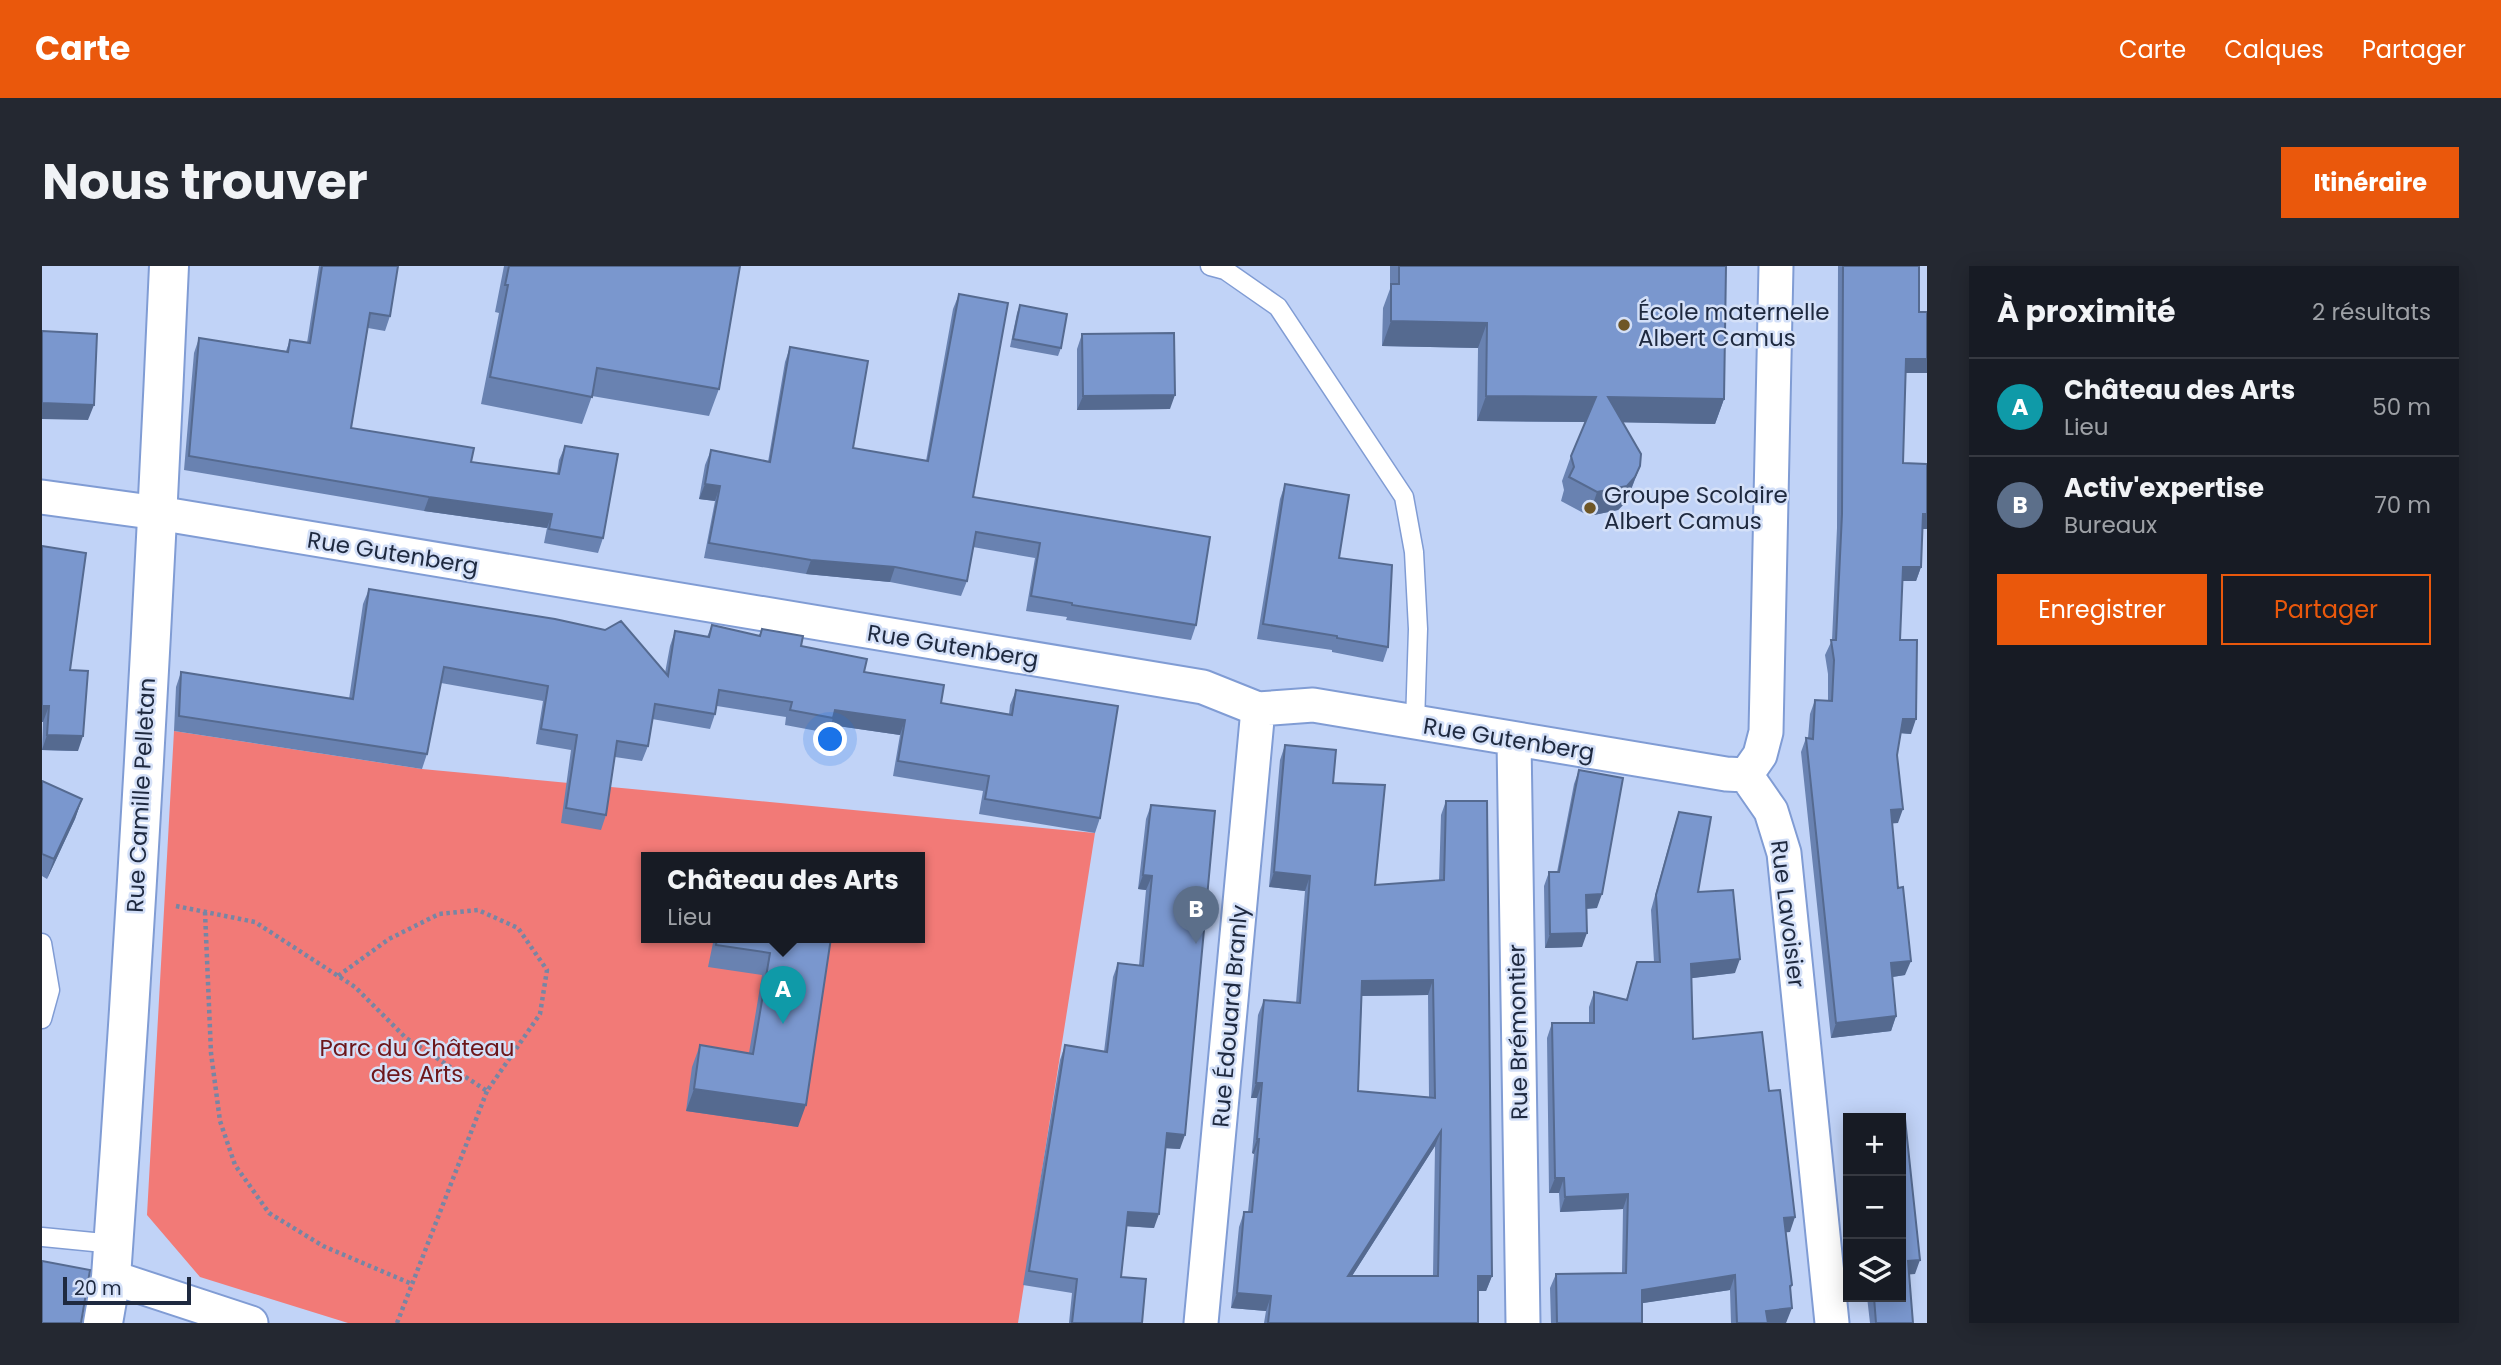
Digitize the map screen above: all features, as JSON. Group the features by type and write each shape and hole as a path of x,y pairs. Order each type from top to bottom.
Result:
{"street":[{"name":"Rue Camille Pelletan","path":"103,1323 113,1261 158,513 169,266"},
{"path":"1746,775 1760,755 1766,732 1776,266"},
{"name":"Rue Gutenberg","path":"42,497 158,513 1203,687 1258,709 1313,705 1514,740 1746,775"},
{"name":"Rue Édouard Branly","path":"1201,1323 1258,709"},
{"name":"Rue Brémontier","path":"1514,740 1523,1323"},
{"name":"Rue Lavoisier","path":"1746,775 1771,811 1784,853 1832,1323"},
{"path":"113,1261 251,1323"}],"lane":[{"path":"1210,266 1225,270 1278,307 1404,497 1414,552 1418,629 1415,723"},
{"path":"42,943 50,990 42,1019"},
{"path":"42,1237 113,1261"}],"path":[{"path":"164,904 255,922 355,987 407,1038 487,1091"},
{"path":"338,976 389,939 439,914 478,910 518,928 547,970 540,1014 487,1091 397,1323"},
{"path":"205,912 211,1053 220,1121 235,1165 269,1213 323,1246 412,1284"}],"green space":[{"name":"Parc du Château des Arts","path":"174,731 422,769 1095,833 1018,1323 348,1323 200,1277 147,1215"}],"building":[{"path":"322,266 398,266 390,316 370,313 351,428 474,448 471,462 559,474 565,446 618,454 603,538 549,529 552,514 429,497 189,456 199,338 288,352 290,340 310,343"},
{"path":"509,266 740,266 719,389 597,368 592,397 490,377 508,285 505,285"},
{"path":"1399,266 1726,266 1724,399 1608,397 1641,454 1640,466 1627,486 1597,492 1569,477 1574,467 1571,456 1596,397 1486,396 1487,323 1391,321 1391,284 1399,284"},
{"path":"1843,266 1919,266 1919,312 1927,312 1927,359 1906,359 1903,463 1927,464 1927,514 1923,514 1921,567 1903,567 1900,640 1917,640 1916,719 1903,719 1897,755 1903,809 1891,810 1898,888 1903,887 1911,961 1891,963 1896,1016 1836,1023 1806,738 1813,739 1815,700 1832,701 1834,660 1831,640 1836,640 1842,514"},
{"path":"959,294 1008,303 973,497 1210,537 1196,625 1031,596 1040,543 976,532 967,581 895,567 811,560 709,543 720,486 705,484 711,450 770,462 790,347 868,361 853,448 928,461"},
{"path":"1020,305 1067,314 1061,348 1013,339"},
{"path":"42,331 97,334 94,405 42,403"},
{"path":"1174,333 1175,395 1083,396 1082,334"},
{"path":"1285,484 1349,495 1339,558 1392,565 1388,647 1263,624"},
{"path":"42,546 86,553 70,670 88,671 83,736 47,735 49,706 42,706"},
{"path":"369,589 555,619 605,630 621,621 668,676 675,631 709,637 712,625 760,636 762,629 803,636 801,646 867,659 864,672 944,685 941,703 1012,715 1016,690 1118,706 1100,818 985,799 989,776 898,761 905,720 835,710 833,718 790,710 792,702 719,690 715,714 655,704 648,746 617,741 606,815 566,808 577,735 541,729 548,686 444,667 427,754 179,716 181,672 353,699"},
{"path":"1285,745 1336,750 1333,783 1385,785 1375,885 1444,880 1446,801 1487,801 1492,1276 1478,1276 1478,1323 1268,1323 1271,1296 1237,1293 1244,1212 1252,1212 1259,1139 1262,1083 1256,1083 1264,1000 1300,1003 1310,876 1274,872","holes":["1433,980 1435,1098 1358,1091 1362,981","1441,1131 1438,1276 1348,1276"]},
{"path":"1579,770 1623,778 1602,894 1586,895 1587,933 1550,934 1549,872 1559,872"},
{"path":"42,781 82,799 54,859 42,854"},
{"path":"1151,805 1215,811 1185,1135 1167,1133 1159,1214 1128,1212 1121,1277 1146,1279 1142,1323 1072,1323 1077,1279 1029,1271 1065,1045 1107,1052 1118,963 1143,966 1152,876 1143,875"},
{"path":"1679,812 1711,817 1698,892 1733,890 1740,959 1691,964 1693,1039 1762,1032 1769,1091 1780,1090 1795,1217 1784,1218 1792,1308 1766,1311 1768,1323 1737,1323 1735,1275 1642,1290 1642,1323 1557,1323 1556,1274 1626,1273 1628,1194 1565,1197 1564,1178 1555,1178 1552,1023 1594,1023 1594,992 1627,1000 1637,962 1660,962 1656,895"},
{"path":"830,943 806,1105 694,1089 700,1045 753,1054 770,953 716,945"},
{"path":"1906,1128 1920,1260 1908,1261 1913,1323 1876,1323 1874,1302 1906,1302"},
{"path":"42,1261 90,1270 81,1323 42,1323"}],"place":[{"name":"École maternelle Albert Camus","path":"1624,325"},
{"name":"Groupe Scolaire Albert Camus","path":"1590,508"},
{"name":"Activ'expertise","path":"1196,944"},
{"name":"Château des Arts","path":"783,1024"}]}
